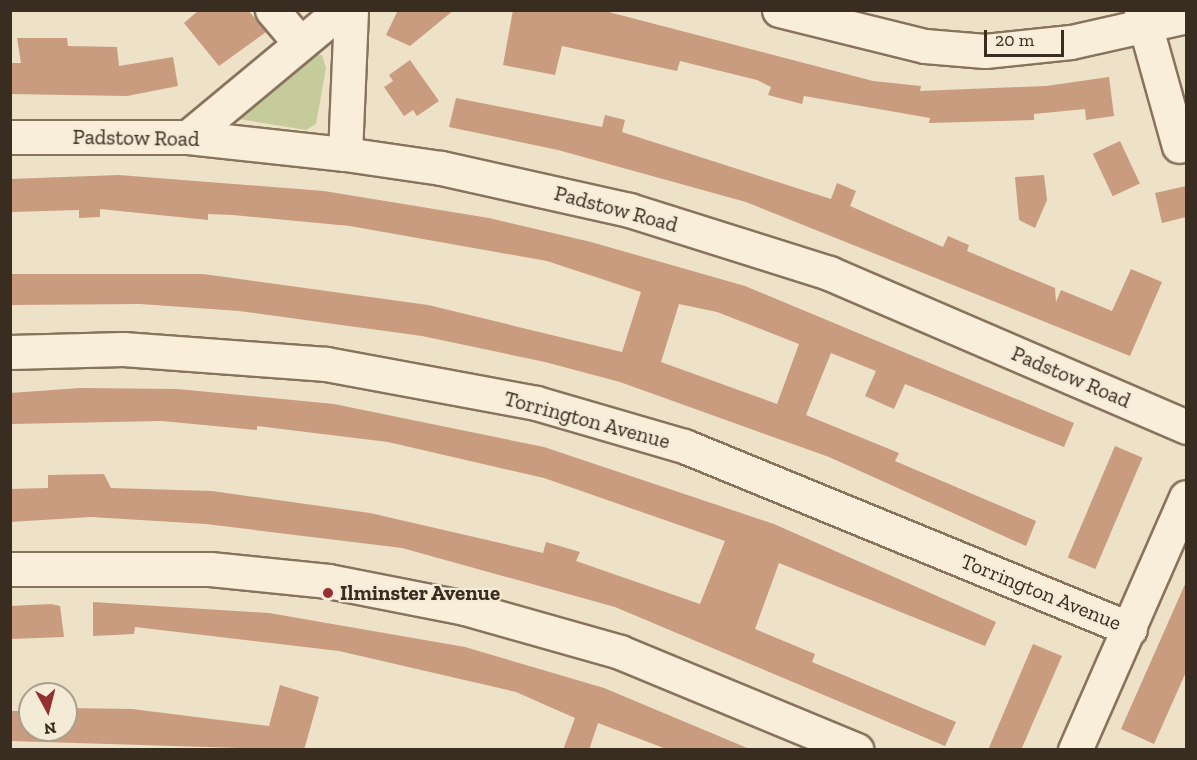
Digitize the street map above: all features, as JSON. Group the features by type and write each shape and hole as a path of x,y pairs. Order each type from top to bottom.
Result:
{"street":[{"path":"272,10 300,43"},
{"path":"188,137 341,10"},
{"path":"345,154 351,10"},
{"path":"779,10 828,17 925,46 985,51 1044,46 1143,19 1186,16"},
{"path":"1143,19 1179,146"},
{"name":"Padstow Road","path":"10,137 188,137 345,154 530,186 739,243 829,273 1186,427"},
{"name":"Torrington Avenue","path":"10,352 123,348 326,364 536,403 684,446 1130,629"},
{"path":"1075,750 1130,629 1186,496"},
{"path":"10,569 210,569 328,581 465,608 620,652 857,750"}],"green space":[{"path":"310,54 322,55 326,68 316,124 306,130 239,119"}],"building":[{"path":"199,10 248,10 266,32 219,66 184,23"},
{"path":"398,10 454,10 410,46 386,35"},
{"path":"513,10 601,10 873,81 921,86 920,91 1046,86 1109,77 1114,116 1086,120 1085,109 1034,114 1034,120 929,123 930,118 804,96 802,104 768,95 771,87 757,80 680,61 677,71 562,46 555,75 503,65"},
{"path":"17,38 67,38 68,46 117,47 119,66 173,57 178,86 127,96 10,94 10,63 21,63"},
{"path":"410,60 439,101 417,116 413,110 404,116 384,87 393,81 389,75"},
{"path":"456,98 602,127 605,115 625,120 622,132 831,199 837,183 856,191 850,206 943,247 948,236 969,245 967,251 1055,288 1056,302 1061,290 1112,311 1131,269 1162,282 1130,356 746,202 558,150 449,127"},
{"path":"1120,141 1140,184 1113,196 1093,154"},
{"path":"119,175 324,191 489,218 591,242 745,286 1074,423 1064,447 905,384 894,409 865,396 876,371 831,353 806,415 899,453 895,461 1036,521 1026,546 829,457 620,382 545,362 422,336 239,311 140,304 10,305 10,274 203,274 428,305 622,352 641,292 547,261 350,226 233,215 208,214 208,220 100,209 100,217 79,218 79,210 10,212 10,179","holes":["679,304 717,312 799,344 777,404 661,362"]},
{"path":"1044,175 1047,200 1035,228 1019,220 1015,177"},
{"path":"1186,186 1186,217 1162,223 1155,193"},
{"path":"80,388 177,389 334,404 544,447 774,524 996,622 985,646 779,563 755,629 815,654 812,662 956,722 945,746 615,607 402,548 206,524 91,517 10,522 10,489 48,488 48,475 104,474 111,488 212,491 370,513 543,553 546,542 580,552 576,561 700,604 725,541 544,478 388,442 257,426 257,430 162,421 10,424 10,393"},
{"path":"1115,446 1143,458 1095,569 1068,557"},
{"path":"1186,582 1186,672 1154,744 1121,729"},
{"path":"93,602 269,613 465,647 604,688 752,750 669,750 598,723 589,750 563,750 575,718 516,692 339,651 135,627 134,634 93,636"},
{"path":"51,604 60,606 64,637 10,639 10,606"},
{"path":"1033,644 1062,656 1021,750 988,750"},
{"path":"280,685 319,697 304,750 43,742 78,742 78,708 132,709 269,726"},
{"path":"10,711 18,711 18,741 10,741"}],"place":[{"name":"Ilminster Avenue","path":"328,593"}]}
